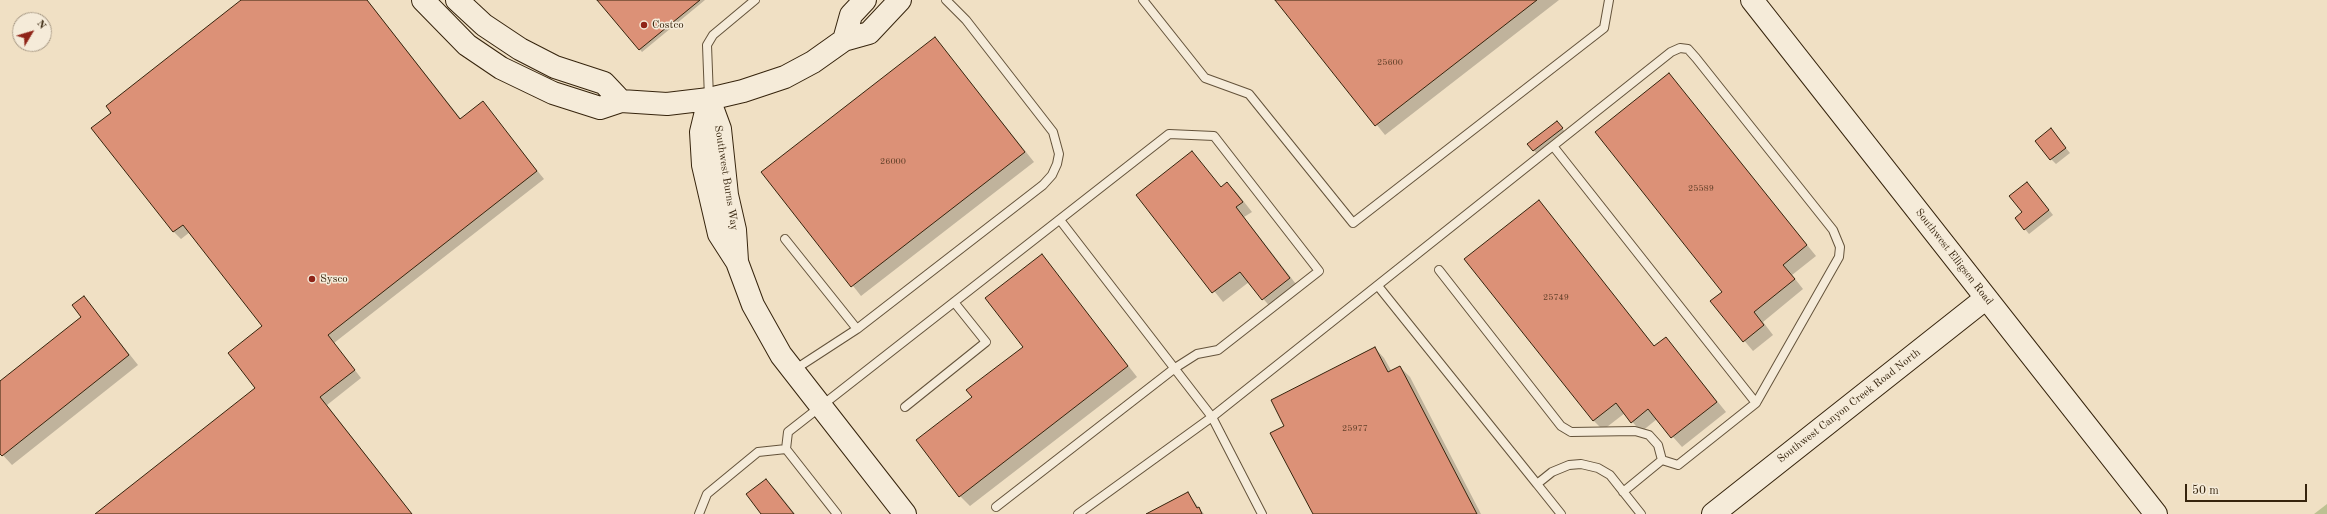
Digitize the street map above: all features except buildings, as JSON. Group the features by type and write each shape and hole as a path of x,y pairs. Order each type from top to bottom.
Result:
{"street":[{"path":"423,0 467,45 501,68 553,94 600,108 622,101 667,104 709,99 785,77 813,62 844,40 869,33 900,0"},
{"path":"457,0 484,25 520,49 555,67 604,83 622,101"},
{"path":"844,40 852,15 865,0"},
{"name":"Southwest Elligsen Road","path":"1752,0 1849,120 1985,299 2156,514"},
{"name":"Southwest Burns Way","path":"709,99 700,132 703,165 719,234 737,262 753,305 770,338 792,371 905,514"},
{"name":"Southwest Canyon Creek Road North","path":"1712,514 1985,299"}],"lane":[{"path":"709,99 708,45 712,35 755,0"},
{"path":"792,371 857,329 1043,185 1052,175 1057,164 1059,154 1053,132 966,20 946,0"},
{"path":"1143,0 1205,78 1249,94 1352,223 1604,28 1609,0"},
{"path":"1078,514 1212,417 1671,52 1680,48 1688,49 1828,224 1838,238 1840,247 1839,257 1756,403 1678,465 1662,460"},
{"path":"837,514 786,449 788,432 1169,134 1214,136 1319,271 1218,350 1197,354 1175,368 996,507"},
{"path":"1553,146 1756,403"},
{"path":"1060,220 1212,417 1262,514"},
{"path":"785,238 857,329"},
{"path":"1439,270 1561,426 1571,432 1636,431 1649,435 1658,445 1662,460"},
{"path":"1378,286 1561,514"},
{"path":"905,407 986,342 954,302"},
{"path":"699,514 707,494 758,452 786,449"},
{"path":"1623,492 1662,460"},
{"path":"1537,484 1552,472 1569,465 1581,464 1598,468 1610,475 1641,514"}],"green space":[{"path":"2327,504 2327,514 2314,514"}],"place":[{"name":"Costco","path":"644,25"},
{"name":"Sysco","path":"312,279"}]}
